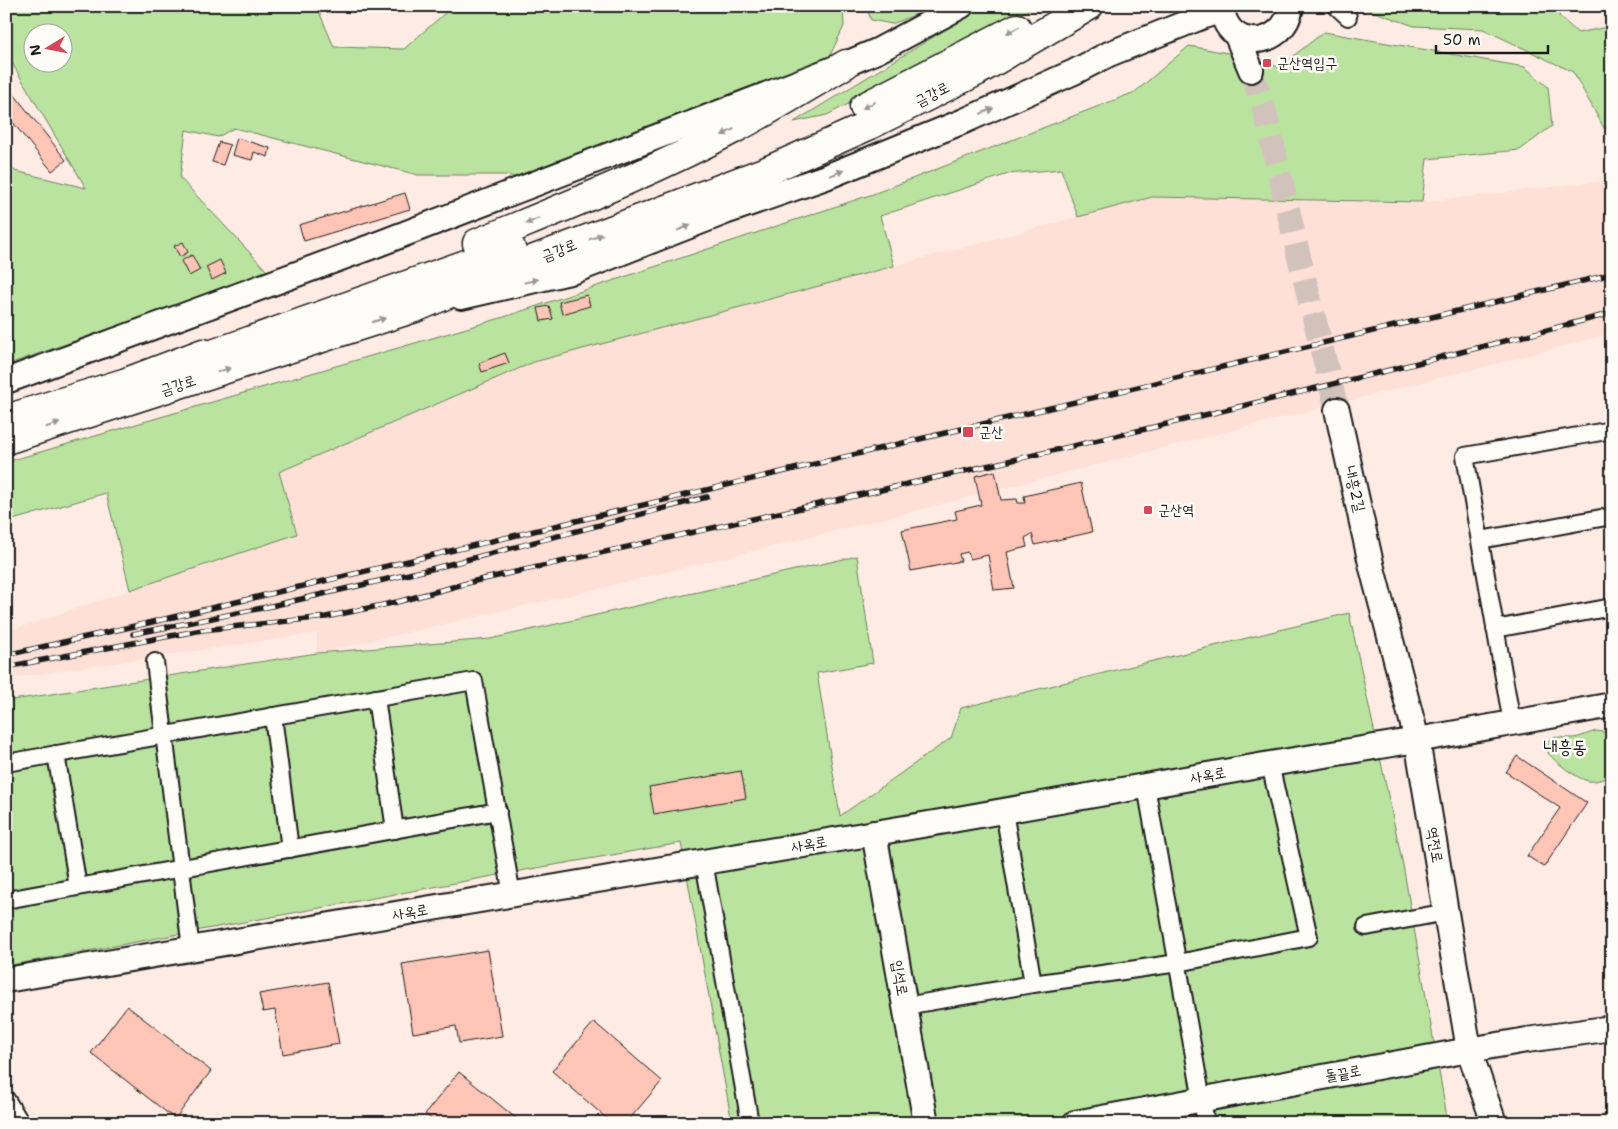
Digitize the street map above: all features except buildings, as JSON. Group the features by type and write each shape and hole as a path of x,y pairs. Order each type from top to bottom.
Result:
{"highway":[{"name":"금강로","path":"6,419 165,370 418,282 618,208 777,146 846,116 1024,25 1056,6"},
{"name":"금강로","path":"6,440 415,308 490,276 751,177 853,133 976,72 1089,6"},
{"path":"129,381 324,306 585,200 735,129 846,64"}],"street":[{"path":"6,381 373,246 846,64 877,51 961,6"},
{"path":"1237,36 1254,41 1266,40 1284,26 1291,6"},
{"path":"415,308 574,271 725,212 844,170 964,121 1065,76 1109,54 1222,8 1226,24 1237,36 1257,69 1266,40"},
{"name":"내흥2길","path":"1337,410 1372,568"},
{"path":"1512,723 1465,456 1612,430"},
{"path":"1480,540 1612,516"},
{"name":"역전로","path":"1372,568 1417,740 1469,1050 1494,1123"},
{"path":"1496,629 1612,607"},
{"path":"155,662 191,949"},
{"path":"6,763 474,681 512,895"},
{"path":"376,698 395,830"},
{"name":"사옥로","path":"6,980 1004,811 1612,705"},
{"path":"273,716 290,849"},
{"path":"56,754 78,887"},
{"path":"905,1006 1033,984 1178,963 1309,937 1270,764"},
{"path":"1146,786 1206,1123"},
{"path":"6,900 498,811"},
{"path":"1004,811 1033,984"},
{"name":"입석로","path":"874,833 926,1123"},
{"path":"704,862 750,1123"},
{"path":"1366,927 1447,912"},
{"name":"돌끝로","path":"1075,1123 1469,1050 1612,1028"},
{"path":"6,1099 21,1123"}],"shaded area":[{"path":"1612,180 1612,333 859,525 589,591 317,653 317,633 6,679 6,632 297,534 279,472 534,362 1152,197 1413,203"}],"green space":[{"path":"6,6 321,6 320,14 334,47 404,49 453,6 843,6 844,26 827,62 743,89 524,181 508,175 418,175 234,128 218,137 186,130 180,178 269,273 6,365 6,163 15,171 86,188 6,53"},
{"path":"866,6 937,6 892,24 871,20"},
{"path":"984,6 1036,6 827,115 794,122"},
{"path":"1358,6 1561,6 1559,16 1578,33 1612,26 1612,130 1604,128 1573,72 1483,29 1414,26"},
{"path":"1324,32 1525,67 1548,87 1552,126 1520,150 1427,159 1422,202 1152,197 1078,217 1061,169 1008,174 880,216 894,266 534,362 279,472 297,534 130,590 106,493 6,522 6,462 501,318 873,194 1135,92 1189,46 1228,53 1279,67"},
{"path":"857,556 873,663 817,673 840,816 951,738 961,708 1349,613 1403,865 1448,1123 732,1123 681,843 6,966 6,701 317,653 490,639"},
{"path":"1596,731 1612,733 1612,775 1606,778 1588,781 1578,777 1548,753 1547,746 1550,739 1558,737 1575,738"}],"tunnel":[{"path":"1251,70 1265,112 1337,410"}],"railway":[{"path":"6,655 148,623 1612,274"},
{"path":"6,667 202,630 326,617 397,602 475,581 1187,419 1470,350 1612,313"},
{"path":"133,634 267,607 435,568 707,497"}],"place":[{"name":"군산역입구","path":"1267,63"},
{"name":"군산","path":"968,432"},
{"name":"군산역","path":"1148,510"}],"district":[{"name":"내흥동","path":"1565,747"}]}
